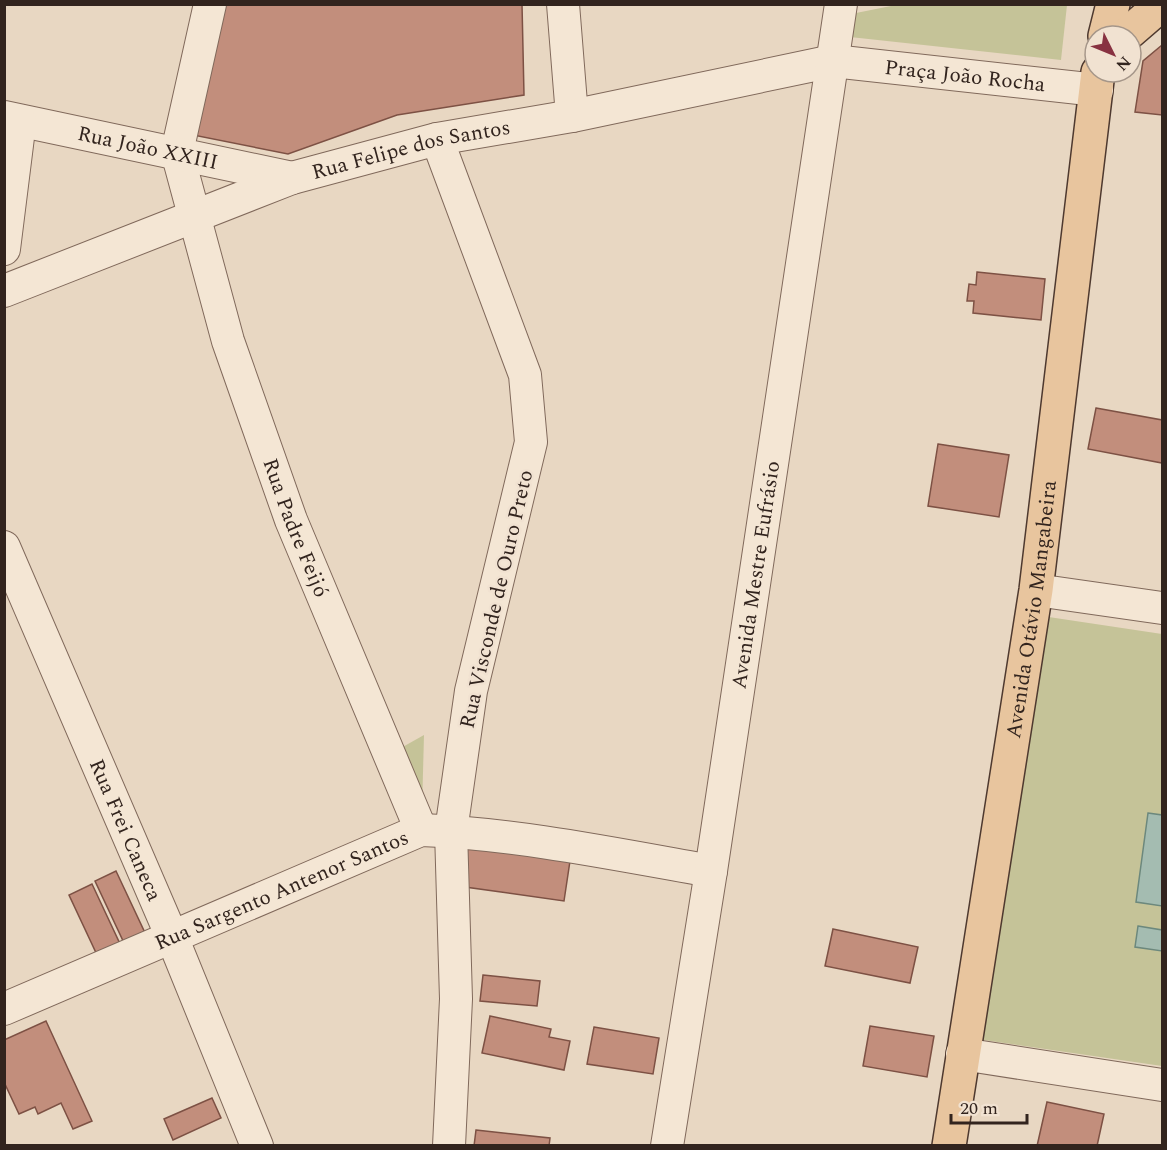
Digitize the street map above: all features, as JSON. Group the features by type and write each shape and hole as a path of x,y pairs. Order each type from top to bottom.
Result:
{"main road":[{"path":"1108,24 1113,4"},
{"path":"1139,24 1162,4"},
{"name":"Avenida Otávio Mangabeira","path":"949,1146 1036,590 1097,84"}],"street":[{"path":"177,153 210,4"},
{"path":"562,4 572,116"},
{"name":"Avenida Mestre Eufrásio","path":"667,1146 833,60 844,5"},
{"name":"Rua Felipe dos Santos","path":"4,291 292,178 437,140 572,116 833,60"},
{"name":"Praça João Rocha","path":"833,60 1083,80"},
{"path":"4,249 12,119"},
{"name":"Rua João XXIII","path":"12,119 292,178"},
{"name":"Rua Visconde de Ouro Preto","path":"437,140 525,375 531,442 436,830 456,999 449,1146"},
{"name":"Rua Padre Feijó","path":"177,153 228,341 291,520 436,830"},
{"name":"Rua Frei Caneca","path":"4,547 172,937 257,1146"},
{"path":"1036,590 1162,608"},
{"path":"436,830 577,848 711,870"},
{"name":"Rua Sargento Antenor Santos","path":"4,1009 172,937 436,830"},
{"path":"962,1054 1162,1085"}],"shaded area":[{"path":"896,5 1067,5 1061,60 850,37 851,14"},
{"path":"1042,616 1162,634 1162,1066 977,1039"},
{"path":"424,735 422,810 392,753"},
{"path":"1148,813 1162,815 1162,906 1136,902"},
{"path":"1138,926 1162,930 1162,951 1135,947"}],"building":[{"path":"223,4 522,4 524,95 397,115 288,154 188,134"},
{"path":"1162,45 1162,115 1135,112 1139,84 1143,84 1143,61"},
{"path":"977,272 1045,279 1041,320 973,313 974,301 967,301 969,284 976,285"},
{"path":"1096,408 1162,420 1162,463 1088,449"},
{"path":"938,444 1009,455 999,517 928,506"},
{"path":"464,845 570,861 564,901 458,886"},
{"path":"116,871 146,935 125,945 95,881"},
{"path":"92,884 121,946 98,957 69,895"},
{"path":"833,929 918,947 910,983 825,966"},
{"path":"483,975 540,981 537,1006 480,1001"},
{"path":"490,1016 551,1029 549,1037 570,1041 564,1070 482,1053"},
{"path":"46,1021 92,1121 73,1129 61,1103 38,1114 35,1107 19,1114 4,1082 4,1040"},
{"path":"870,1026 934,1036 927,1077 863,1066"},
{"path":"594,1027 659,1038 653,1074 587,1064"},
{"path":"212,1098 221,1118 173,1140 164,1119"},
{"path":"1047,1102 1104,1114 1097,1146 1037,1146"},
{"path":"476,1130 550,1138 549,1146 474,1146"}]}
